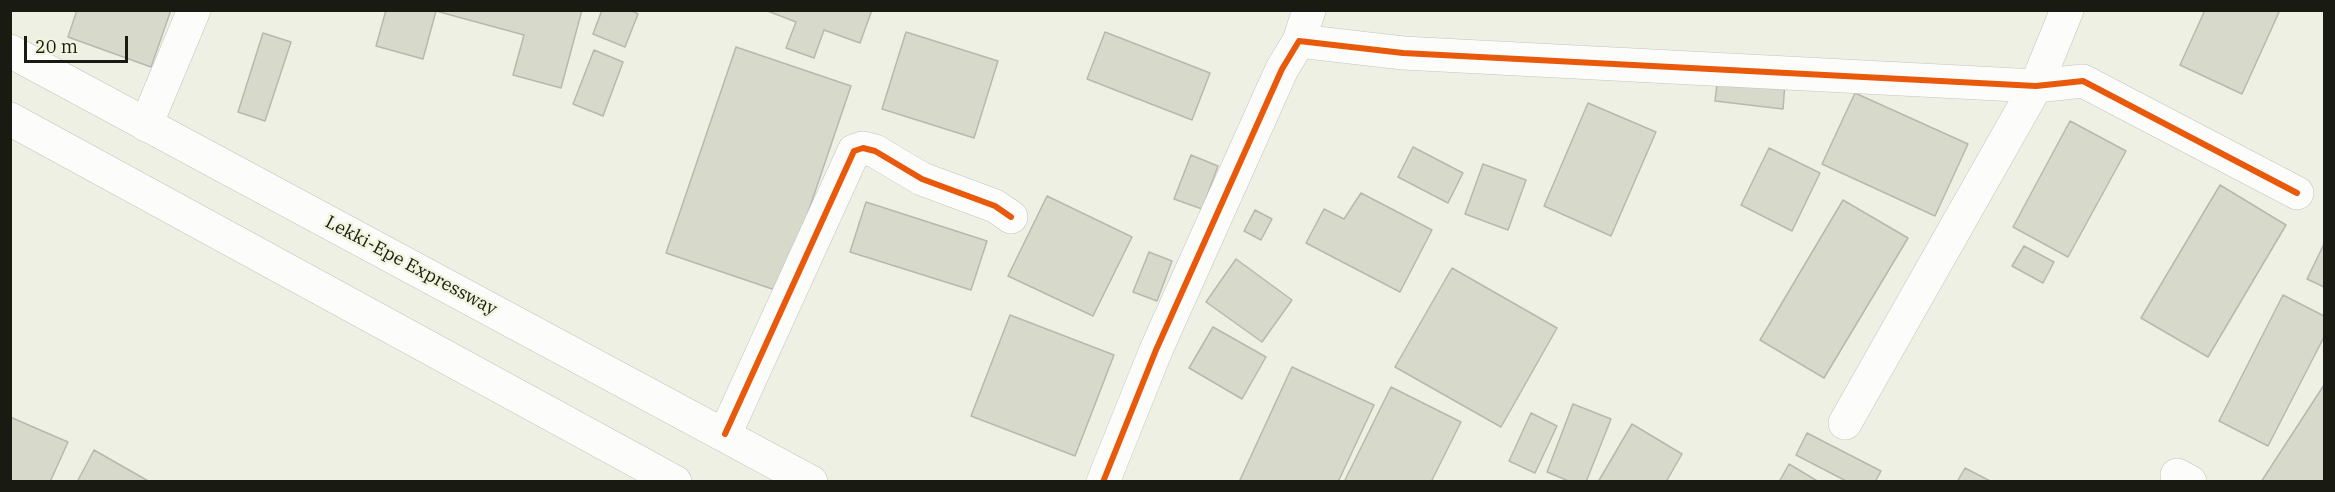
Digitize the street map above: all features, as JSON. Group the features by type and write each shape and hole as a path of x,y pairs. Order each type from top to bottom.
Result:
{"main road":[{"path":"146,125 194,10"},
{"path":"1103,482 1165,328 1282,69 1299,41 1309,10"},
{"path":"1845,423 2036,86 2067,10"},
{"path":"1299,41 1403,53 2036,86 2084,81 2297,193"},
{"name":"Lekki-Epe Expressway","path":"10,51 811,482"},
{"path":"10,118 675,482"},
{"path":"725,434 854,151 863,148 875,152 922,179 995,206 1011,217"}],"building":[{"path":"77,10 171,10 151,67 68,37"},
{"path":"386,10 582,10 561,88 513,75 524,35 436,11 423,59 376,46"},
{"path":"602,10 630,10 638,14 625,47 593,34"},
{"path":"765,10 872,10 860,43 824,30 814,58 786,48 796,22"},
{"path":"2205,10 2280,10 2242,94 2180,65"},
{"path":"906,32 998,61 974,138 882,109"},
{"path":"1105,32 1210,73 1192,120 1087,79"},
{"path":"263,33 291,42 265,121 238,112"},
{"path":"736,47 851,86 781,292 666,253"},
{"path":"594,50 623,62 603,116 573,104"},
{"path":"1718,75 1785,83 1783,109 1715,101"},
{"path":"1855,93 1968,144 1935,216 1822,164"},
{"path":"1588,103 1656,132 1611,236 1544,206"},
{"path":"2070,121 2126,151 2068,257 2013,227"},
{"path":"1413,147 1463,173 1448,203 1398,177"},
{"path":"1769,148 1820,173 1792,231 1741,205"},
{"path":"1191,155 1218,166 1202,209 1174,199"},
{"path":"1483,164 1526,180 1508,230 1465,214"},
{"path":"2220,185 2286,225 2208,357 2141,318"},
{"path":"1361,193 1432,230 1400,292 1306,243 1324,209 1344,219"},
{"path":"1047,196 1132,237 1093,316 1008,276"},
{"path":"1843,200 1908,238 1824,378 1760,340"},
{"path":"866,202 987,241 971,290 850,252"},
{"path":"1255,210 1272,219 1261,240 1244,231"},
{"path":"2324,244 2324,287 2307,279"},
{"path":"2024,246 2054,262 2043,283 2012,266"},
{"path":"1149,252 1172,261 1157,301 1133,292"},
{"path":"1236,259 1292,300 1262,342 1206,302"},
{"path":"1452,268 1557,328 1501,427 1395,367"},
{"path":"2283,295 2324,316 2324,337 2268,446 2219,421"},
{"path":"1010,315 1114,355 1075,456 971,416"},
{"path":"1213,327 1266,357 1242,399 1189,368"},
{"path":"1292,367 1374,405 1338,482 1239,482"},
{"path":"2324,385 2324,482 2261,482"},
{"path":"1391,387 1461,422 1431,482 1344,482"},
{"path":"1573,404 1611,419 1586,482 1571,482 1547,472"},
{"path":"1531,413 1557,426 1535,473 1509,461"},
{"path":"10,417 68,442 50,482 10,482"},
{"path":"1632,424 1682,454 1666,482 1598,482"},
{"path":"1807,433 1881,471 1875,482 1848,482 1796,455"},
{"path":"94,450 150,482 77,482"},
{"path":"1789,464 1819,482 1779,482"},
{"path":"1965,468 1992,482 1957,482"}],"cycle path":[{"path":"1103,482 1156,350 1282,69 1299,41 1403,53 2036,86 2083,81 2297,193"},
{"path":"725,434 854,151 863,148 875,151 922,179 995,206 1011,217"}]}
